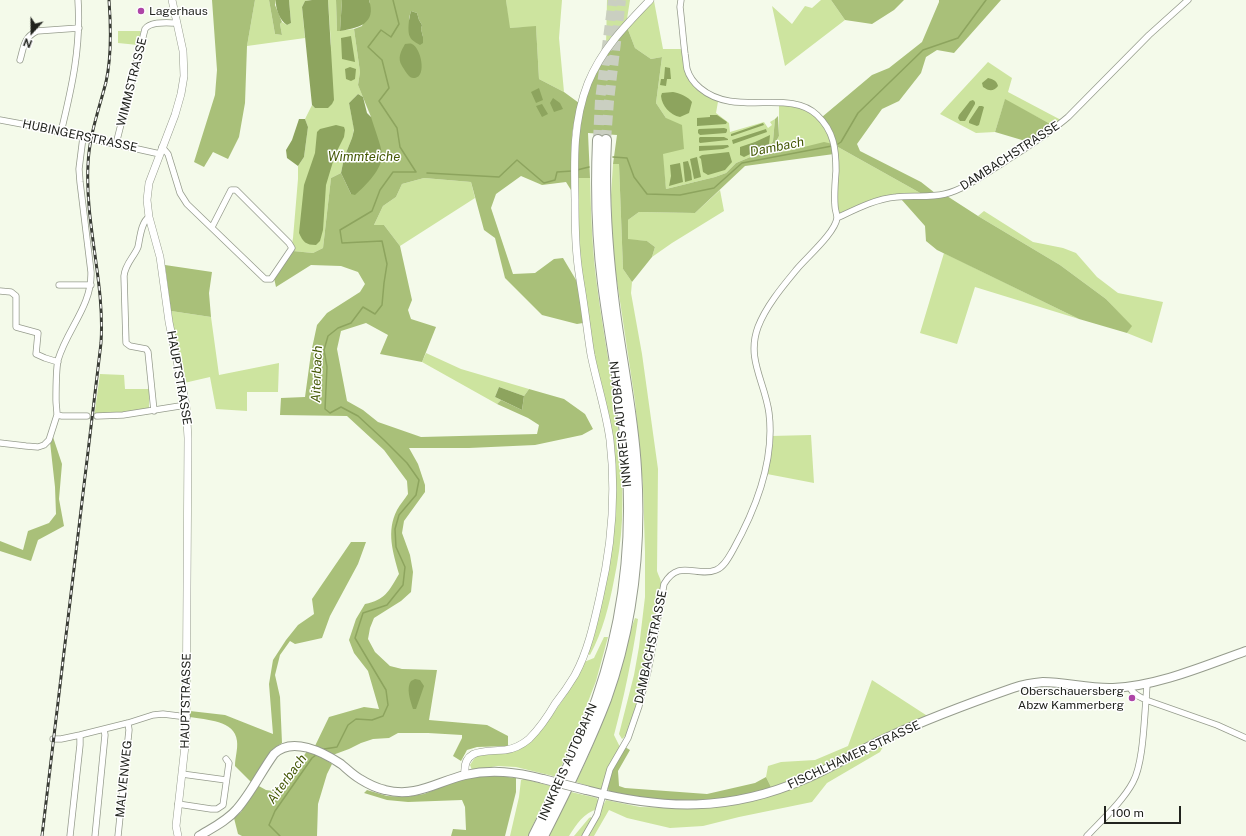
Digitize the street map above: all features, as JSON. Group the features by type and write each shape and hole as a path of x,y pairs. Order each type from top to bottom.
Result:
{"highway":[{"name":"INNKREIS AUTOBAHN","path":"534,836 579,744 602,683 609,662 618,624 627,564 629,520 628,470 622,409 607,313 600,252 597,185 602,140 608,256 634,444 638,508 636,549 631,594 622,644 606,697 586,748 543,836"}],"main road":[{"name":"FISCHLHAMER STRASSE","path":"199,836 224,821 238,809 270,759 278,751 288,746 298,746 322,754 341,764 368,784 394,792 411,792 465,775 479,772 501,771 524,774 603,795 643,803 684,805 713,804 771,792 793,784 819,773 868,747 903,731 1013,688 1042,682 1100,688 1130,687 1147,684 1246,652"}],"street":[{"path":"61,132 75,71 78,48 78,0"},
{"name":"HAUPTSTRASSE","path":"172,0 183,51 184,76 181,94 149,183 147,200 149,217 160,257 169,322 186,405 188,453 186,747 176,826 178,836"},
{"path":"465,775 465,765 471,756 484,751 507,750 528,739 550,712 575,676 586,649 594,622 606,566 612,517 613,494 610,440 603,401 591,356 577,257 574,178 576,125 588,83 601,57 618,33 650,0"},
{"path":"681,0 680,7 687,70 694,82 705,92 730,102 760,104 787,103 801,106 810,109 827,127 835,146 835,207 837,218"},
{"name":"DAMBACHSTRASSE","path":"585,836 597,815 610,769 628,738 639,706 648,672 664,584 670,576 677,571 716,570 723,564 732,551 751,513 768,458 770,421 767,403 757,370 754,354 756,335 769,307 783,287 827,236 837,218 863,205 879,200 897,197 943,194 956,191 1038,140 1063,121 1149,35 1188,0"},
{"name":"WIMMSTRASSE","path":"116,144 145,29 152,24 177,23"},
{"path":"20,60 25,41 31,34 37,31 79,28"},
{"name":"HUBINGERSTRASSE","path":"0,120 116,144 161,151"},
{"path":"0,443 38,447 44,445 49,440 57,415 56,393 58,362 71,330 86,302 91,285 91,272 80,175 80,155 83,137"},
{"path":"161,151 168,154 180,193 187,204 265,279 271,279 292,248 289,243 236,190 231,190 212,227"},
{"path":"149,217 145,221 136,250 125,268 124,283 126,343 130,346 143,348 148,352 154,411"},
{"path":"59,285 91,285"},
{"path":"0,291 11,292 16,296 16,327 38,333 36,354 58,362"},
{"path":"97,416 118,416 186,405"},
{"path":"57,415 87,416"},
{"path":"1087,836 1126,793 1134,781 1138,768 1147,684"},
{"path":"1130,687 1137,696 1146,700 1217,725 1246,738"},
{"path":"53,739 80,735 158,714 186,717"},
{"name":"MALVENWEG","path":"118,836 129,730 128,723"},
{"path":"95,836 105,735 104,729"},
{"path":"70,836 80,735"},
{"path":"178,804 211,809 216,809 221,806 223,804 229,763 226,759"},
{"path":"182,774 226,780"}],"shaded area":[{"path":"212,0 255,0 247,46 245,103 239,137 228,159 213,152 204,167 194,162 215,95 217,70"},
{"path":"255,0 269,0 275,34 282,35 280,24 282,22 287,25 291,23 289,0 312,0 305,1 302,7 305,38 247,46"},
{"path":"269,0 276,0 275,5 282,22 280,24 282,35 275,34"},
{"path":"328,0 336,0 337,31 354,29 360,72 358,85 363,97 358,94 349,103 354,129 352,138 344,158 341,173 331,178 323,248 313,253 293,251 292,244 298,166 304,157 308,127 305,119 312,105 315,108 331,44"},
{"path":"336,0 342,0 340,31 337,31"},
{"path":"369,0 506,0 510,28 536,26 539,79 564,92 579,103 572,133 571,190 566,182 542,185 521,176 496,194 491,208 513,274 535,273 554,259 563,258 579,285 583,323 577,324 542,315 505,278 495,238 484,230 471,182 424,178 402,184 396,197 383,206 374,225 384,225 400,246 412,300 408,310 411,319 436,327 422,362 380,354 388,335 366,323 341,331 337,349 347,401 363,410 378,422 421,437 537,434 539,425 528,418 497,404 501,400 522,410 524,396 529,389 564,399 585,414 593,429 582,435 535,445 469,448 409,448 418,464 425,485 425,492 404,521 402,533 410,555 413,572 411,592 401,601 374,618 368,639 375,652 390,666 402,669 437,670 429,720 487,725 508,736 508,746 477,747 467,750 461,761 453,756 462,735 398,733 389,738 373,739 361,743 330,756 314,748 329,717 364,707 379,709 368,671 354,653 349,640 356,619 365,604 377,600 386,594 399,574 391,534 397,510 408,494 407,481 384,450 347,416 280,415 281,398 305,397 311,353 317,325 327,313 360,292 365,284 358,272 341,266 311,265 276,287 274,278 293,251 313,253 323,248 331,178 341,173 351,194 371,117 358,85 360,72 354,29 362,26 370,3","holes":["411,11 417,13 422,25 421,29 423,37 409,26"]},
{"path":"506,0 562,0 559,38 564,92 539,79 536,27 509,28"},
{"path":"607,0 630,0 627,19 606,46"},
{"path":"821,0 831,0 845,20 785,66 772,6 792,24 805,6 812,8"},
{"path":"831,0 904,0 894,10 872,24 845,20"},
{"path":"939,0 1001,0 954,53 937,50 926,57 921,73 899,101 882,109 857,144 860,151 921,182 935,193 922,194 838,147 832,132 822,117 872,75 889,68 922,42"},
{"path":"654,1 663,49 687,49 688,66 692,76 702,86 719,96 716,113 729,123 730,132 764,122 768,128 772,125 770,122 775,119 773,141 767,150 736,163 726,173 666,189 662,154 666,118 656,103 662,57 651,59 635,48 627,27"},
{"path":"627,27 635,48 651,59 662,57 656,103 666,118 682,125 684,149 663,154 666,189 726,173 736,163 767,150 773,141 775,119 778,116 779,136 770,153 788,151 824,142 833,144 834,154 745,166 695,213 639,212 628,220 628,239 647,241 655,247 652,257 632,282 623,269 619,164 613,164 617,135 588,133 590,178 578,178 577,147 585,98 596,72 609,50"},
{"path":"118,31 141,31 138,45 118,43"},
{"path":"988,62 1012,78 1008,92 1061,120 1058,128 1005,100 995,132 976,133 940,114"},
{"path":"1005,99 1054,126 1032,143 995,132"},
{"path":"779,100 804,104 822,117 832,132 838,147 922,194 888,197 864,203 834,218 834,154 788,151 770,153 779,136"},
{"path":"613,164 619,164 623,269 632,282 631,293 642,354 658,469 657,571 661,580 639,698 628,732 622,739 619,734 634,675 639,647 645,597 645,552 643,486 635,401 615,268 612,233 611,195"},
{"path":"424,178 471,182 475,198 400,246 384,225 374,225 383,206 396,197 402,184"},
{"path":"578,178 590,178 595,266 618,429 622,490 622,528 610,599 599,637 590,655 586,653 612,542 609,418 593,354 581,267 578,226"},
{"path":"720,190 724,211 652,257 655,247 647,241 628,240 628,220 639,212 695,213"},
{"path":"947,196 1060,265 1106,299 1132,326 1127,333 1079,319 937,250 926,241 925,226 901,199"},
{"path":"984,211 1033,242 1063,248 1076,253 1097,277 1118,293 1163,302 1152,343 1127,333 1131,326 1106,299 1060,265 978,216"},
{"path":"944,253 1079,319 975,287 957,344 920,333"},
{"path":"165,265 212,272 209,293 211,317 171,311"},
{"path":"171,311 211,317 219,375 279,363 278,392 247,392 247,411 216,409 210,377 184,383 178,365"},
{"path":"426,353 461,369 529,389 524,396 499,387 495,397 501,400 497,404 422,362"},
{"path":"100,374 124,375 125,389 149,389 149,414 108,419 94,418"},
{"path":"52,434 62,464 59,499 64,526 38,540 31,561 0,551 0,541 23,550 28,531 49,523 56,514 55,487 50,442"},
{"path":"811,435 814,483 767,474 771,436"},
{"path":"351,542 366,542 358,564 330,616 322,638 295,644 290,641 280,655 275,675 280,697 282,743 273,749 251,782 235,766 237,741 235,734 231,729 219,722 190,717 190,711 225,715 273,734 269,684 273,660 298,625 314,614 312,599"},
{"path":"635,618 638,619 633,649 614,735 620,747 609,767 601,790 576,782 595,741 611,699"},
{"path":"604,637 608,637 596,681 557,777 516,767 498,766 472,770 470,765 474,759 483,752 507,752 543,728 567,694 584,662 594,658"},
{"path":"872,680 929,717 820,769 772,789 766,777 768,766 781,762 815,760 848,746"},
{"path":"887,740 880,752 827,783 812,802 703,826 670,828 627,818 609,810 594,836 586,836 606,800 640,807 682,808 753,800 795,787 824,774"},
{"path":"625,747 630,750 618,771 619,786 625,788 707,794 755,783 766,777 772,789 739,797 700,801 664,801 610,792 607,788 613,767"},
{"path":"307,751 322,757 332,764 327,774 318,804 317,836 242,836 238,834 234,818 241,812 257,785 266,790 280,792"},
{"path":"492,775 516,778 516,792 505,836 451,836 453,829 466,830 465,807 462,800 408,802 387,800 364,793 367,790 387,796 405,797 424,794 463,778"},
{"path":"524,779 551,786 528,836 510,836 519,797 521,780"},
{"path":"571,792 597,798 599,802 598,809 584,816 569,836 549,836"},
{"path":"591,817 592,819 582,836 574,836 589,818"}],"water":[{"path":"276,0 289,0 291,23 287,25 282,21 277,10"},
{"path":"328,0 334,100 328,108 315,108 312,105 302,7 305,1"},
{"path":"342,0 369,0 371,8 368,20 359,26 340,31"},
{"path":"411,11 417,13 422,25 421,29 423,43 420,45 412,40 409,35"},
{"path":"351,36 355,62 342,59 341,38"},
{"path":"405,44 411,44 415,47 420,56 422,67 421,72 419,76 415,78 411,78 409,76 400,60 400,55"},
{"path":"350,67 356,69 355,79 351,81 346,79 345,69"},
{"path":"665,67 670,68 671,79 667,79 666,86 660,85 661,79 664,79"},
{"path":"988,78 997,83 998,86 993,90 983,87 982,83"},
{"path":"539,88 543,100 536,103 531,92"},
{"path":"673,92 689,98 692,102 689,113 680,117 676,116 665,107 661,96 662,93"},
{"name":"Wimmteiche","path":"358,94 363,97 367,113 371,117 379,141 382,160 377,171 355,195 351,194 341,173 344,158 354,130 349,103"},
{"path":"553,98 560,103 563,109 554,112 550,103"},
{"path":"973,100 975,104 965,121 960,121 958,118 959,115 970,101"},
{"path":"542,104 548,114 542,117 536,106"},
{"path":"979,106 984,107 979,125 977,126 969,123 969,121"},
{"path":"710,115 717,115 727,122 726,124 697,126 697,118 710,117"},
{"name":"Wimmteiche","path":"299,119 305,119 308,127 304,157 298,166 287,158 286,150 292,140"},
{"path":"763,123 764,125 731,136 731,134"},
{"name":"Wimmteiche","path":"336,125 344,127 345,130 344,137 335,155 326,185 323,230 320,241 316,245 307,244 299,233 304,185 315,153 317,132 320,129"},
{"path":"699,129 727,129 726,133 700,135 698,133"},
{"path":"766,129 767,132 733,144 732,140"},
{"path":"770,135 769,145 744,157 740,155 740,147"},
{"path":"700,137 724,137 728,140 700,143"},
{"path":"728,145 729,147 723,149 699,151 699,146"},
{"path":"729,152 732,162 725,170 708,175 703,172 701,159 699,157 702,155"},
{"path":"697,157 701,177 694,179 690,159"},
{"path":"688,161 692,180 685,182 683,162"},
{"path":"680,163 683,182 669,186 671,176 670,165"},
{"path":"499,387 524,396 522,410 495,397"},
{"path":"415,679 420,680 424,686 416,709 413,709 409,694 409,687 411,681"}],"waterway":[{"name":"Aiterbach","path":"322,750 337,747 348,725 356,719 372,720 383,716 388,705 386,690 355,638 363,613 387,605 403,585 405,567 396,547 395,529 399,515 416,495 419,480 407,463 358,416 341,407 330,413 325,409 327,367 324,350 328,336 338,328 351,323 363,307 375,314 382,305 387,264 382,241 342,243 340,230 372,211 380,190 393,172 416,172 400,147 397,128 379,101 389,88 382,60 368,47 381,30 391,37 399,24 393,0"},
{"name":"Dambach","path":"838,144 841,142 858,113 923,50 958,38 986,0"},
{"name":"Dambach","path":"613,157 627,158 634,177 647,194 680,195 714,188 742,163 832,146"},
{"name":"Dambach","path":"427,173 499,177 517,160 544,183 555,180 557,172 572,171"},
{"name":"Dambach","path":"577,170 589,167"},
{"name":"Aiterbach","path":"280,836 269,825 275,811 312,758 316,755"}],"tunnel":[{"path":"598,140 600,100 613,0"},
{"path":"606,140 621,0"}],"railway":[{"path":"42,836 101,343 100,298 89,210 88,165 92,133 106,82 109,62 111,31 109,0"}],"place":[{"name":"Lagerhaus","path":"141,11"},
{"name":"Oberschauersberg Abzw Kammerberg","path":"1132,698"}]}
